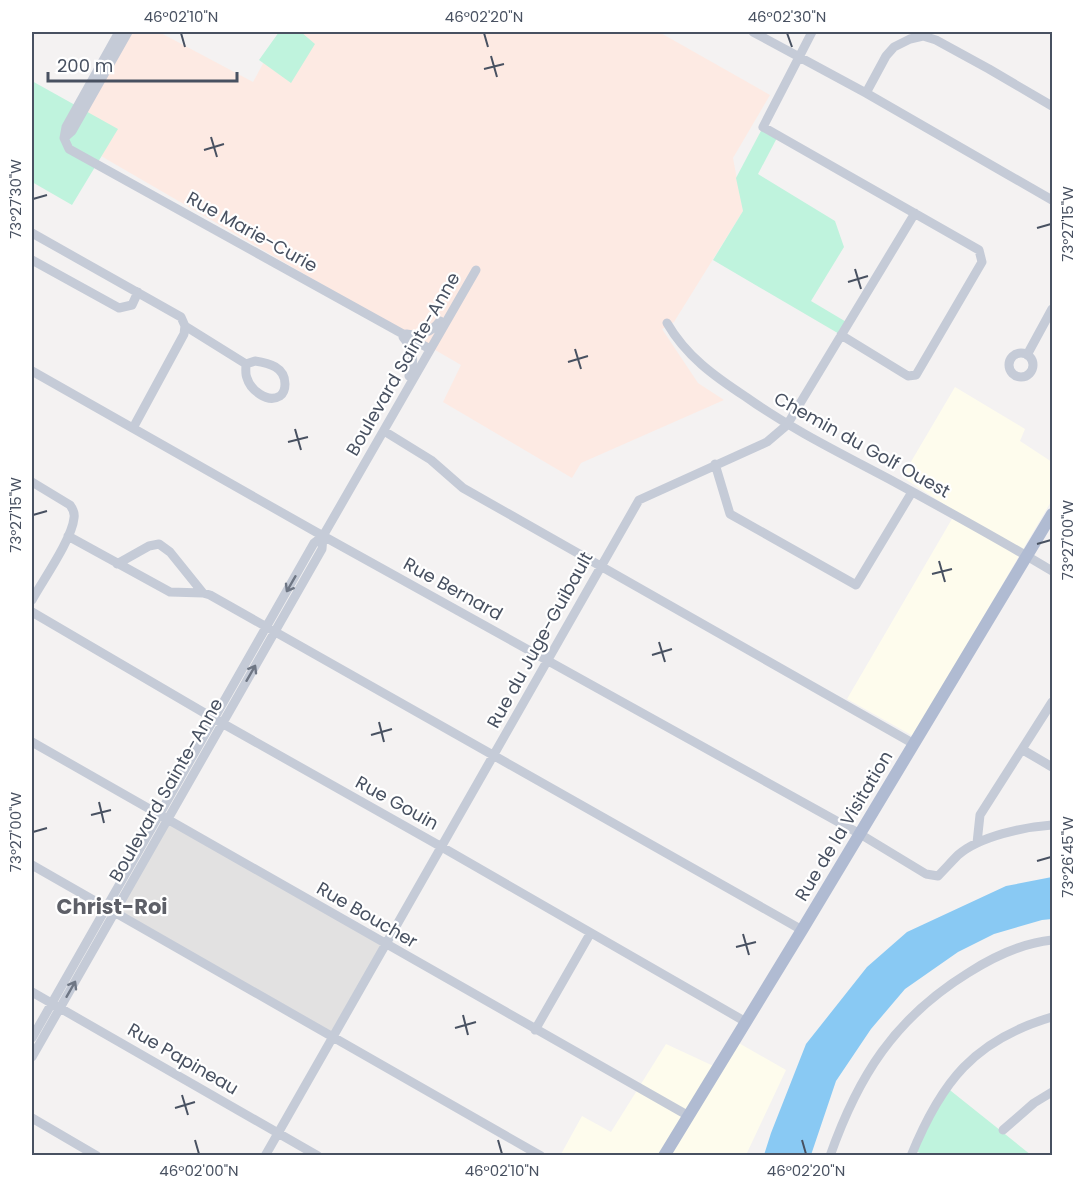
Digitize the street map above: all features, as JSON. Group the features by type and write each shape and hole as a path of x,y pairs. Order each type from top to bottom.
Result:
{"main road":[{"name":"Rue de la Visitation","path":"664,1155 1053,514"}],"street":[{"path":"64,138 66,127 119,32"},
{"path":"64,138 72,131 128,32"},
{"path":"753,32 866,93 1053,200"},
{"path":"812,32 763,127 979,250 982,262 916,375 908,376 841,335"},
{"path":"866,93 886,56 894,47 910,39 923,36 936,40 1053,106"},
{"name":"Rue Marie-Curie","path":"64,138 69,149 430,349"},
{"name":"Rue du Juge-Guibault","path":"264,1155 639,500 767,442 787,425 915,213"},
{"path":"32,233 181,317 185,326 184,334 133,429"},
{"path":"32,260 119,308 132,305 138,292"},
{"name":"Boulevard Sainte-Anne","path":"163,817 222,724 314,543 323,536 476,270"},
{"path":"1027,355 1053,309"},
{"path":"396,331 411,335 421,334 435,328 440,321 446,320"},
{"name":"Chemin du Golf Ouest","path":"667,323 683,347 711,373 787,425 1053,571"},
{"path":"185,326 246,364"},
{"path":"396,331 408,343 414,355 406,392"},
{"path":"255,361 264,362 280,369 285,379 285,388 281,395 268,398 252,388 246,376 246,364 255,361"},
{"name":"Rue Bernard","path":"32,371 323,536 860,834 927,874 938,876 959,854 977,843"},
{"path":"384,431 430,460 463,488 914,744"},
{"path":"715,464 730,514 856,585 912,492"},
{"path":"32,482 70,505 74,510 68,536 32,600"},
{"path":"68,536 170,592 203,593"},
{"path":"117,564 149,546 159,544 170,552 203,593 802,930"},
{"name":"Rue Gouin","path":"32,612 222,724 746,1022"},
{"name":"Boulevard Sainte-Anne","path":"32,1057 56,1006 163,817 213,718 270,630"},
{"path":"1053,702 980,815 977,843 1034,826 1053,825"},
{"name":"Rue Boucher","path":"32,742 687,1115"},
{"path":"1023,750 1053,766"},
{"path":"32,865 541,1155"},
{"path":"535,1030 590,934"},
{"path":"830,1155 859,1086 890,1039 910,1017 944,987 984,963 1015,949 1053,940"},
{"name":"Rue Papineau","path":"32,992 318,1155"},
{"name":"Boulevard Sainte-Anne","path":"32,1038 56,1006"},
{"path":"911,1155 934,1105 959,1071 999,1038 1028,1024 1053,1017"},
{"path":"1003,1130 1034,1103 1053,1092"},
{"path":"32,1118 97,1155"}],"shaded area":[{"path":"131,32 159,32 253,82 280,32 659,32 770,95 733,158 743,211 674,322 662,329 698,383 724,400 581,463 572,478 443,402 461,365 70,138"},
{"path":"955,387 1025,429 1020,441 1052,462 1052,500 913,736 847,699 956,512 902,477"},
{"path":"167,819 386,944 333,1036 115,912"},
{"path":"737,1042 786,1070 746,1155 560,1156 582,1116 611,1132 666,1044 720,1069"}],"green space":[{"path":"279,32 301,32 315,44 291,83 259,60"},
{"path":"32,81 118,129 72,205 32,182"},
{"path":"763,127 778,136 758,174 835,221 844,247 811,301 848,323 841,335 713,260 743,211 736,178"},
{"path":"946,1087 1031,1155 927,1156 913,1150"}],"water":[{"path":"1052,877 1052,919 994,934 958,952 905,989 871,1029 836,1081 811,1155 764,1155 806,1044 867,967 907,932 1006,886"}],"district":[{"name":"Christ-Roi","path":"112,907"}]}
